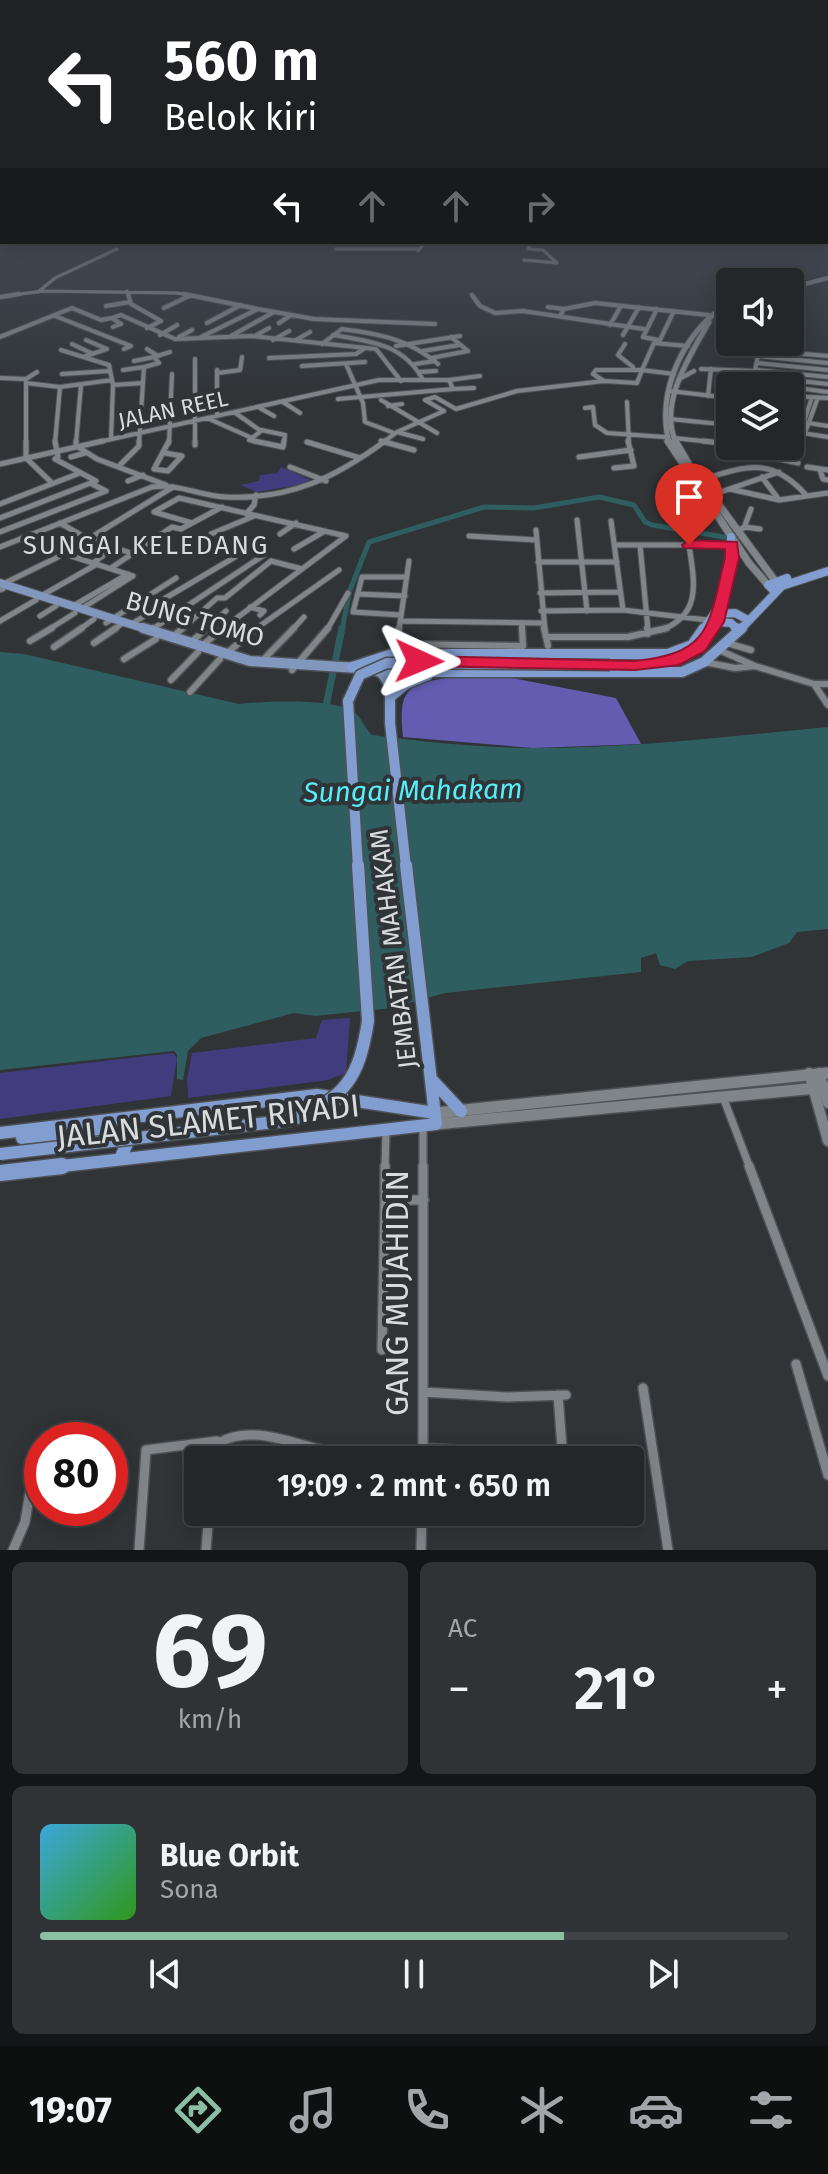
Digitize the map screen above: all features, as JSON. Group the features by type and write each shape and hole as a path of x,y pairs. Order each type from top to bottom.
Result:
{"highway":[{"path":"352,667 392,654 668,654 692,645 714,619 722,602 736,535"},
{"path":"386,672 682,672 704,662 723,646 775,586 828,570"},
{"path":"714,619 735,613 748,620"},
{"path":"714,619 731,623 738,630"},
{"name":"JALAN SLAMET RIYADI","path":"0,1154 292,1120 335,1099 354,1082 363,1060 368,1021 348,701 350,686 357,676 387,663 610,665 673,662 700,648 714,619"},
{"name":"JEMBATAN MAHAKAM","path":"386,672 433,1081 431,1121"},
{"path":"390,691 442,672"},
{"path":"433,1081 461,1111"},
{"name":"JALAN SLAMET RIYADI","path":"0,1133 317,1095 431,1121"},
{"name":"JALAN SLAMET RIYADI","path":"0,1173 386,1129 431,1121"},
{"path":"0,1140 114,1129 129,1139 121,1157"}],"main road":[{"path":"804,282 828,276"},
{"path":"716,311 708,315 685,344 674,373 670,419 674,438 736,535 775,586"},
{"path":"716,315 711,318 663,413 664,436 725,518"},
{"name":"BUNG TOMO","path":"1,587 254,668 352,667 386,672"},
{"name":"BUNG TOMO","path":"37,597 56,606 77,609 94,619 118,623"},
{"name":"BUNG TOMO","path":"153,634 172,637 199,649"},
{"name":"BUNG TOMO","path":"222,657 293,668 386,672"},
{"name":"JALAN SLAMET RIYADI","path":"431,1121 461,1111 818,1073"},
{"path":"431,1121 723,1097 823,1093"}],"street":[{"path":"38,292 73,269 110,252"},
{"path":"525,252 532,259"},
{"path":"524,260 557,263 546,252"},
{"path":"0,298 38,292 177,293 291,315 435,324"},
{"path":"127,292 130,302 138,309 161,321 147,328"},
{"path":"164,308 189,295"},
{"path":"486,299 473,297 495,313 543,314 644,329"},
{"path":"106,306 130,302"},
{"path":"578,318 586,304"},
{"path":"543,314 549,305 564,309 603,304 708,315"},
{"path":"594,320 603,304"},
{"path":"207,323 241,305"},
{"path":"610,325 621,306"},
{"path":"623,335 639,307"},
{"path":"0,337 73,308 101,320 138,309"},
{"path":"198,339 258,309"},
{"path":"560,316 564,309"},
{"path":"657,309 644,329 643,338 685,344"},
{"path":"660,340 674,311"},
{"path":"228,337 274,312"},
{"path":"121,315 160,335 175,339 255,336 376,349 460,336"},
{"path":"279,323 291,315"},
{"path":"55,316 131,345 124,349"},
{"path":"112,318 121,324 113,327"},
{"path":"160,335 177,325"},
{"path":"255,336 269,328"},
{"path":"322,344 343,329 414,344 435,361"},
{"path":"175,339 192,330"},
{"path":"273,340 289,331"},
{"path":"296,340 310,332"},
{"path":"333,335 395,346 415,364 423,380"},
{"path":"415,364 468,351 451,337"},
{"path":"83,357 107,349 86,340"},
{"path":"81,385 76,447 85,453 173,487 225,497 256,495 303,489 326,481 396,432 444,411 517,391 604,381 636,384 654,343 685,344"},
{"path":"72,344 93,354"},
{"path":"625,344 618,355 630,368"},
{"path":"423,351 459,345"},
{"path":"269,358 356,354 365,348"},
{"path":"123,370 159,363 147,349"},
{"path":"376,349 391,364 401,381"},
{"path":"61,350 107,364 113,382 111,439"},
{"path":"134,361 170,352"},
{"path":"804,355 828,356"},
{"path":"701,369 755,372 758,356"},
{"path":"779,356 828,363"},
{"path":"217,416 218,372 240,370 242,357"},
{"path":"195,359 195,445"},
{"path":"302,366 365,362"},
{"path":"758,363 828,370"},
{"path":"346,364 353,386 360,396 365,422 423,439"},
{"path":"119,466 139,446 144,367"},
{"path":"604,381 594,376 594,370 630,368 674,373"},
{"path":"610,369 614,377"},
{"path":"708,396 711,369"},
{"path":"62,374 109,371"},
{"path":"419,372 436,371"},
{"path":"681,378 694,371"},
{"path":"26,381 37,372"},
{"path":"165,453 182,456 168,471 153,469 165,453 171,426 172,374"},
{"path":"804,375 828,377"},
{"name":"JALAN REEL","path":"0,463 384,380 449,380 480,376"},
{"path":"469,377 475,381"},
{"path":"0,378 60,387 113,382 143,383"},
{"path":"449,380 453,389"},
{"path":"804,380 828,384"},
{"path":"26,381 26,458 52,483"},
{"path":"0,518 96,480 55,459 58,457 54,452 60,387"},
{"path":"338,399 474,388"},
{"path":"804,390 828,395"},
{"path":"673,392 716,397"},
{"path":"804,399 817,400 828,395"},
{"path":"444,411 425,400 434,397 456,409"},
{"path":"381,400 437,433"},
{"path":"807,422 811,400"},
{"path":"804,430 817,400"},
{"path":"282,401 300,413"},
{"path":"614,468 634,468 627,434 627,402"},
{"path":"388,406 402,404"},
{"path":"258,407 274,416"},
{"path":"234,412 261,430 286,436 282,447 250,441 252,438"},
{"path":"592,417 600,430 664,436"},
{"path":"207,418 252,438"},
{"path":"670,419 716,424"},
{"path":"807,422 828,426"},
{"path":"252,438 261,430"},
{"path":"804,432 826,437"},
{"path":"269,443 282,434"},
{"path":"674,438 716,445"},
{"path":"381,441 414,450"},
{"path":"307,442 360,458"},
{"path":"579,457 631,450"},
{"path":"71,457 85,453"},
{"path":"784,460 798,463"},
{"path":"701,480 748,464 789,475 806,495"},
{"path":"290,467 326,481"},
{"path":"807,467 828,470"},
{"path":"820,470 823,479 828,480"},
{"path":"712,495 779,472"},
{"path":"0,504 80,473"},
{"path":"128,481 144,474"},
{"path":"762,477 779,500"},
{"path":"0,532 106,491 92,484"},
{"path":"0,547 166,485"},
{"path":"78,546 173,487"},
{"path":"730,489 779,500 828,493"},
{"path":"246,514 254,505 256,495"},
{"path":"171,680 199,649 230,623 346,536 179,498 154,512 192,523"},
{"path":"111,568 172,527 181,529 222,507"},
{"path":"736,535 751,509"},
{"path":"211,534 254,516"},
{"path":"577,520 587,611"},
{"path":"611,521 623,610"},
{"path":"60,523 90,539 133,554"},
{"path":"280,534 296,523"},
{"path":"615,545 689,545 760,529"},
{"path":"536,530 541,611 548,646"},
{"path":"294,549 325,531"},
{"path":"469,536 536,540"},
{"path":"20,539 37,548 46,547"},
{"path":"640,545 648,634"},
{"path":"546,637 626,639 648,634 681,617 692,604 695,594 689,545"},
{"path":"0,621 95,564 115,547"},
{"path":"30,641 130,576 71,556"},
{"path":"124,659 179,609 244,572 262,556 302,569"},
{"path":"1,587 58,557"},
{"path":"140,610 235,557"},
{"path":"172,637 217,598 224,599 271,561"},
{"path":"409,561 397,644 523,646 522,623"},
{"path":"538,562 617,562"},
{"path":"190,692 222,657 260,624 339,570"},
{"path":"406,577 362,577 354,613 401,618 543,623"},
{"path":"94,643 176,578"},
{"path":"160,589 169,592"},
{"path":"233,591 246,595"},
{"path":"540,593 620,592"},
{"path":"293,668 328,628 348,593"},
{"path":"358,594 405,596"},
{"path":"40,616 56,606"},
{"path":"118,623 157,608 152,606"},
{"path":"250,607 264,611 260,615"},
{"path":"541,611 623,610 714,619"},
{"path":"190,643 226,611"},
{"path":"261,663 304,617"},
{"path":"219,618 230,623"},
{"path":"54,647 94,619"},
{"path":"723,646 751,650"},
{"path":"723,646 755,666 814,684 828,684"},
{"path":"704,662 735,668 755,666"},
{"path":"814,684 828,705"},
{"path":"818,1073 828,1141"},
{"path":"723,1097 828,1376"},
{"name":"GANG MUJAHIDIN","path":"423,1446 424,1200 431,1121"},
{"path":"382,1350 386,1129"},
{"path":"385,1200 424,1200"},
{"path":"796,1364 828,1475"},
{"path":"643,1388 668,1550"},
{"path":"423,1392 507,1397 562,1395 563,1446"},
{"path":"139,1550 143,1456 146,1450 219,1441 238,1435 304,1446"},
{"path":"213,1446 219,1441"},
{"path":"13,1550 24,1524"},
{"path":"206,1550 208,1526"},
{"path":"421,1550 422,1526"}],"shaded area":[{"path":"281,467 315,482 257,492 240,485 259,481 260,475 277,473"},
{"path":"454,677 507,677 616,698 641,744 533,748 403,737 402,708 409,691 425,682"},
{"path":"350,1018 346,1073 328,1080 188,1098 187,1080 192,1053 316,1038 322,1020"},
{"path":"173,1053 177,1058 171,1096 0,1119 0,1073"}],"water":[{"name":"Sungai Mahakam","path":"0,652 24,654 239,704 281,701 329,704 353,711 372,735 454,744 536,748 609,746 828,727 828,929 797,932 789,943 752,957 688,961 675,969 660,965 656,953 641,958 641,972 445,993 392,1008 315,1016 294,1013 201,1038 188,1051 183,1080 177,1079 177,1055 174,1051 0,1070"}],"waterway":[{"path":"342,630 350,590 369,542 484,507 534,508 599,497 634,505 645,522 652,525 730,538"},
{"path":"325,711 342,628"}],"district":[{"name":"SUNGAI KELEDANG","path":"146,545"}],"route":[{"path":"419,661 635,665 673,662 700,648 708,639 716,622 732,558 732,545 689,545"}]}
